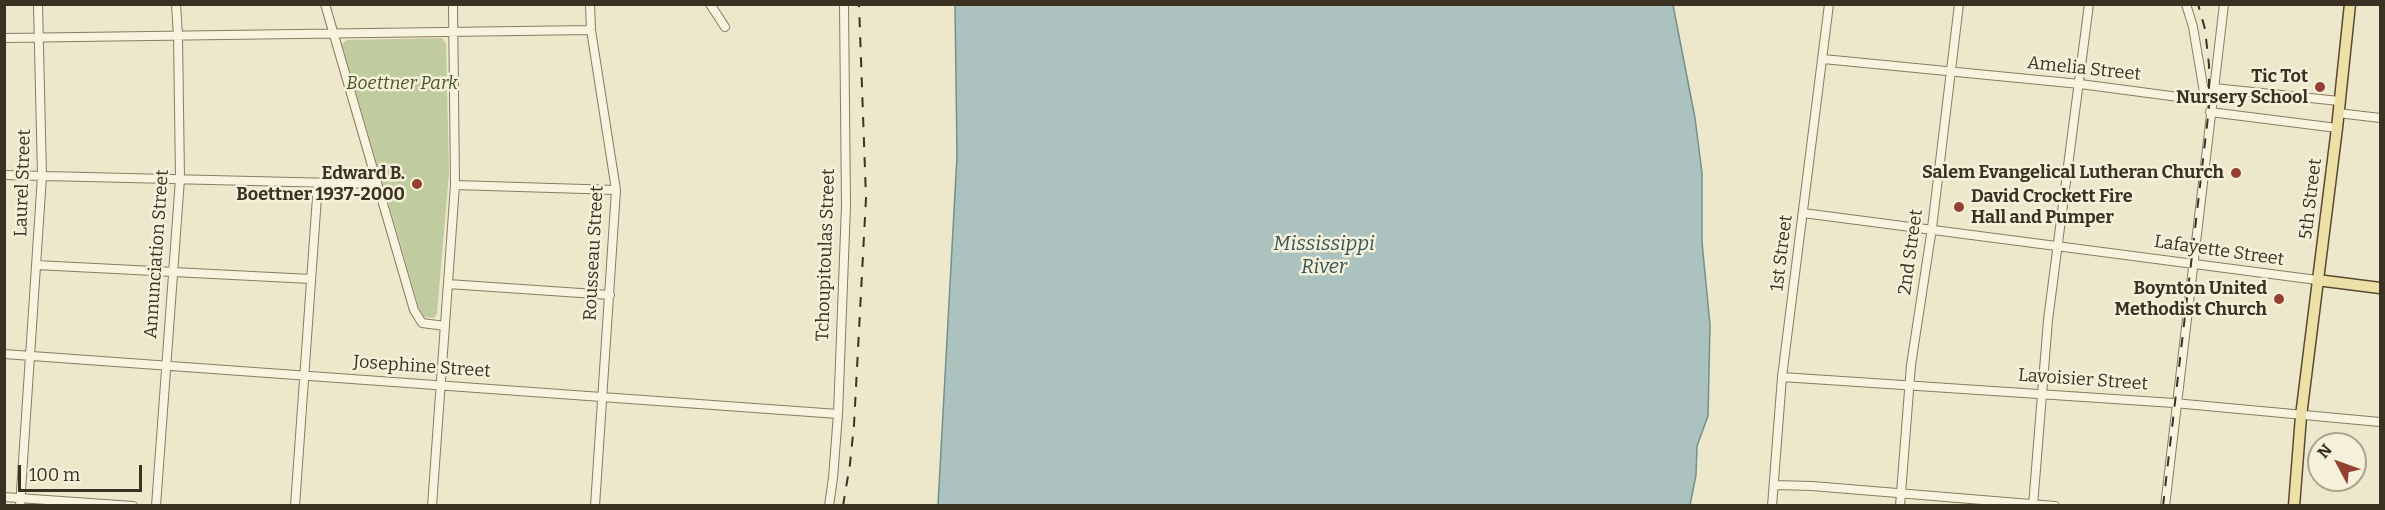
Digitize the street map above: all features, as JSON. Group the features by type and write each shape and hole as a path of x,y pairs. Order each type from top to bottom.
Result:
{"main road":[{"name":"5th Street","path":"2294,506 2301,416 2350,4"},
{"name":"Lafayette Street","path":"2317,280 2380,288"}],"street":[{"name":"Laurel Street","path":"21,502 42,176 38,4"},
{"name":"Annunciation Street","path":"156,506 180,179 176,4"},
{"path":"325,4 417,318 427,325 445,326"},
{"path":"432,506 455,186 453,4"},
{"name":"Rousseau Street","path":"590,4 591,30 616,190 595,506"},
{"path":"710,4 725,27"},
{"name":"Tchoupitoulas Street","path":"829,506 838,414 846,206 844,4"},
{"name":"1st Street","path":"1772,506 1782,377 1829,4"},
{"name":"2nd Street","path":"1900,506 1909,385 1932,228 1959,4"},
{"path":"2033,505 2048,320 2089,4"},
{"path":"2186,4 2193,27 2204,93 2210,112"},
{"path":"2164,506 2224,4"},
{"path":"4,38 591,30"},
{"name":"Amelia Street","path":"1823,58 2080,84 2186,98 2198,98 2214,88"},
{"path":"2214,88 2338,107 2380,118"},
{"path":"2210,112 2337,128"},
{"path":"4,175 376,184"},
{"path":"295,506 318,183"},
{"path":"455,186 616,190"},
{"name":"Lafayette Street","path":"1803,213 2317,280"},
{"path":"36,265 311,279"},
{"path":"448,284 610,295"},
{"name":"Josephine Street","path":"4,354 838,414"},
{"name":"Lavoisier Street","path":"1782,377 2041,393 2380,422"},
{"path":"1773,485 1812,486 2055,506"},
{"path":"4,497 21,502 133,506"}],"green space":[{"name":"Boettner Park","path":"442,38 446,43 449,173 437,314 434,318 424,317 420,311 342,44 347,40"}],"water":[{"name":"Mississippi River","path":"955,5 1673,5 1695,118 1702,173 1702,242 1710,325 1708,416 1697,446 1696,475 1690,505 938,505 957,156"}],"railway":[{"path":"843,506 854,425 866,198 859,4"},
{"path":"2163,506 2209,108 2209,65 2205,29 2198,4"}],"place":[{"name":"Tic Tot Nursery School","path":"2320,87"},
{"name":"Salem Evangelical Lutheran Church","path":"2236,173"},
{"name":"Edward B. Boettner 1937-2000","path":"417,184"},
{"name":"David Crockett Fire Hall and Pumper","path":"1959,207"},
{"name":"Boynton United Methodist Church","path":"2279,299"}]}
